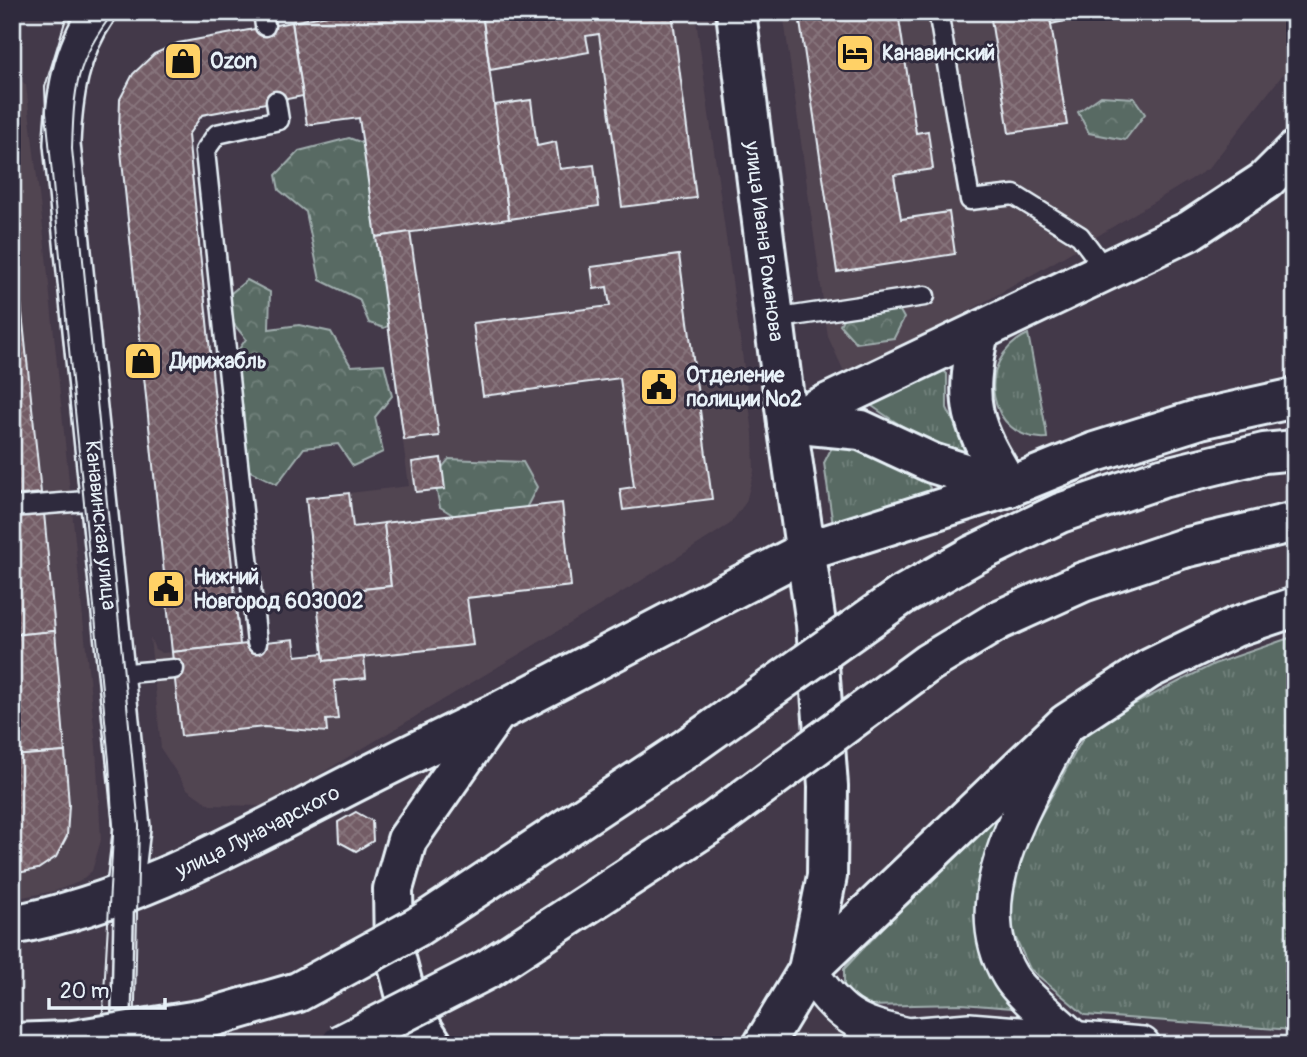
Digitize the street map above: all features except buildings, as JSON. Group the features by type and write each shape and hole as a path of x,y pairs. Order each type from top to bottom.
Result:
{"main road":[{"name":"улица Ивана Романова","path":"736,12 787,423 816,624 828,786 827,876 808,970"},
{"path":"787,423 1107,272 1200,224 1265,181 1295,151"},
{"path":"979,332 970,371 970,404 979,436 1009,487"},
{"name":"улица Луначарского","path":"12,925 56,917 124,896 230,849 362,778 496,713 804,552 1009,487 1095,452 1186,423 1295,398"},
{"path":"787,423 860,430 932,463 1009,487"},
{"path":"12,1043 67,1041 205,1020 298,992 429,919 687,748 901,596 973,555 1060,513 1162,478 1264,453 1295,450"},
{"path":"340,1045 488,968 713,821 928,663 999,620 1083,582 1184,548 1295,522"},
{"path":"763,1045 808,970 1067,723 1149,669 1235,627 1295,607"},
{"path":"433,1045 409,1008 394,951 393,889 407,840 496,713"}],"street":[{"name":"Канавинская улица","path":"98,12 81,42 65,89 62,144 132,828 124,896"},
{"path":"1067,723 1007,844 995,888 994,935 1011,977 1075,1040"},
{"path":"808,970 836,1008 865,1027 908,1036"},
{"path":"867,1045 908,1036 969,1031 1142,1045"}],"lane":[{"path":"939,17 970,200 1014,195 1080,236 1107,272"},
{"path":"257,643 205,151 217,134 279,120 276,101"},
{"path":"774,319 925,296"},
{"path":"12,507 98,500"},
{"path":"117,674 174,669"},
{"name":"Канавинская улица","path":"121,1045 124,896"}],"shaded area":[{"path":"291,12 695,12 753,433 754,471 746,502 730,524 639,582 267,806 210,805 187,789 161,749 150,637 155,649 162,653 294,639 296,656 322,653 306,498 409,486 359,119 307,125"},
{"path":"783,12 1295,12 1295,53 1284,73 1208,169 1058,260 848,380 828,337"},
{"path":"12,72 26,85 44,236 96,746 101,840 92,871 79,882 55,891 12,899"}],"green space":[{"path":"1101,96 1134,98 1145,114 1125,140 1089,133 1078,112"},
{"path":"349,138 380,149 398,320 384,328 369,323 359,299 320,280 306,212 279,190 276,175 299,151"},
{"path":"247,280 270,292 269,329 299,325 331,332 351,366 384,364 392,396 375,417 383,452 353,466 338,444 304,448 277,484 248,470 232,359 246,339 233,323 230,294"},
{"path":"891,295 904,318 894,338 856,343 840,325 852,300"},
{"path":"1028,334 1047,438 1027,436 1011,427 1000,414 994,397 994,379 999,362 1010,346"},
{"path":"939,366 947,374 947,408 968,453 916,434 869,404"},
{"path":"849,440 923,476 930,488 924,496 848,527 832,519 824,463 833,445"},
{"path":"449,459 523,462 537,487 524,512 461,520 440,507 434,478"},
{"path":"1295,636 1292,1030 1085,1015 1030,969 1012,930 1010,890 1028,839 1089,727 1214,664"},
{"path":"1009,794 978,878 975,928 994,980 1013,1008 962,1004 867,1006 850,998 844,986 844,969"}],"tram line":[{"path":"68,12 45,87 109,761 113,836 101,1045"},
{"path":"114,12 91,46 79,76 72,149 139,826 134,1045"}],"place":[{"name":"Канавинский","path":"855,53"},
{"name":"Ozon","path":"183,61"},
{"name":"Дирижабль","path":"143,361"},
{"name":"Отделение полиции №2","path":"659,387"},
{"name":"Нижний Новгород 603002","path":"166,589"}]}
